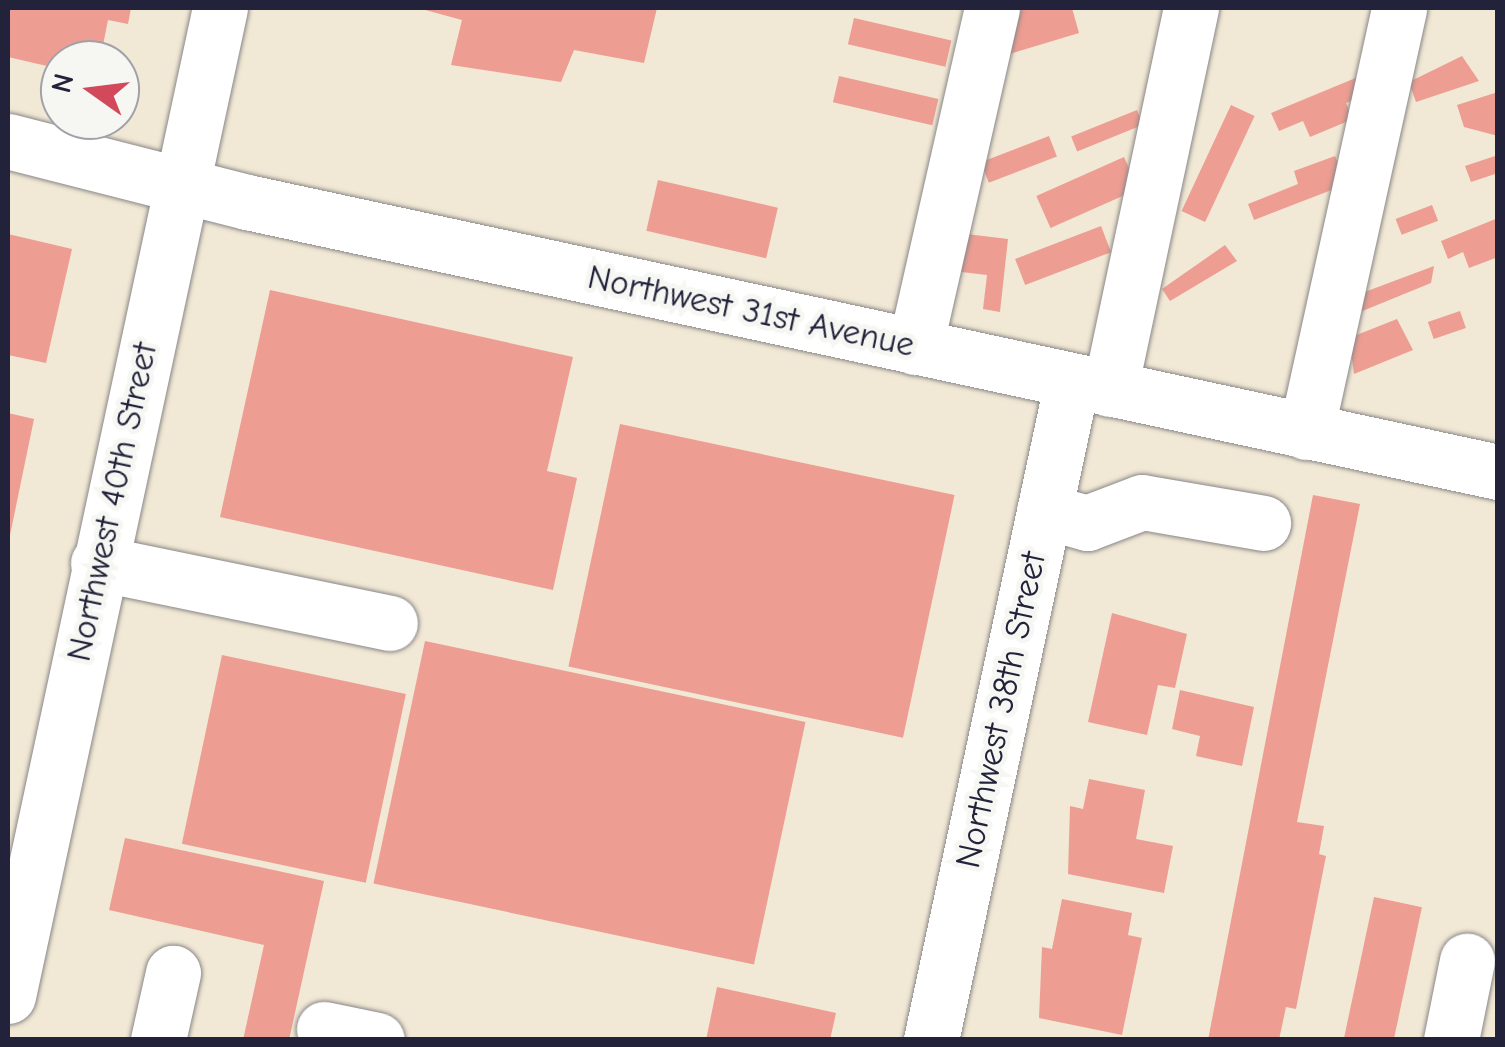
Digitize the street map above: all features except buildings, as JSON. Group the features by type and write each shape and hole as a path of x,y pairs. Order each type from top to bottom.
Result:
{"street":[{"path":"915,347 992,8"},
{"name":"Northwest 38th Street","path":"930,1040 1044,511 1091,385 1191,8"},
{"path":"1306,432 1399,8"},
{"name":"Northwest 40th Street","path":"8,996 95,685 98,562 182,184 228,39"},
{"name":"Northwest 31st Avenue","path":"8,141 182,184 915,347 1498,472"},
{"path":"1044,511 1088,523 1142,502 1262,523"},
{"path":"98,562 390,624"},
{"path":"1451,1040 1467,962"},
{"path":"158,1040 173,973"},
{"path":"324,1030 377,1040"}]}
